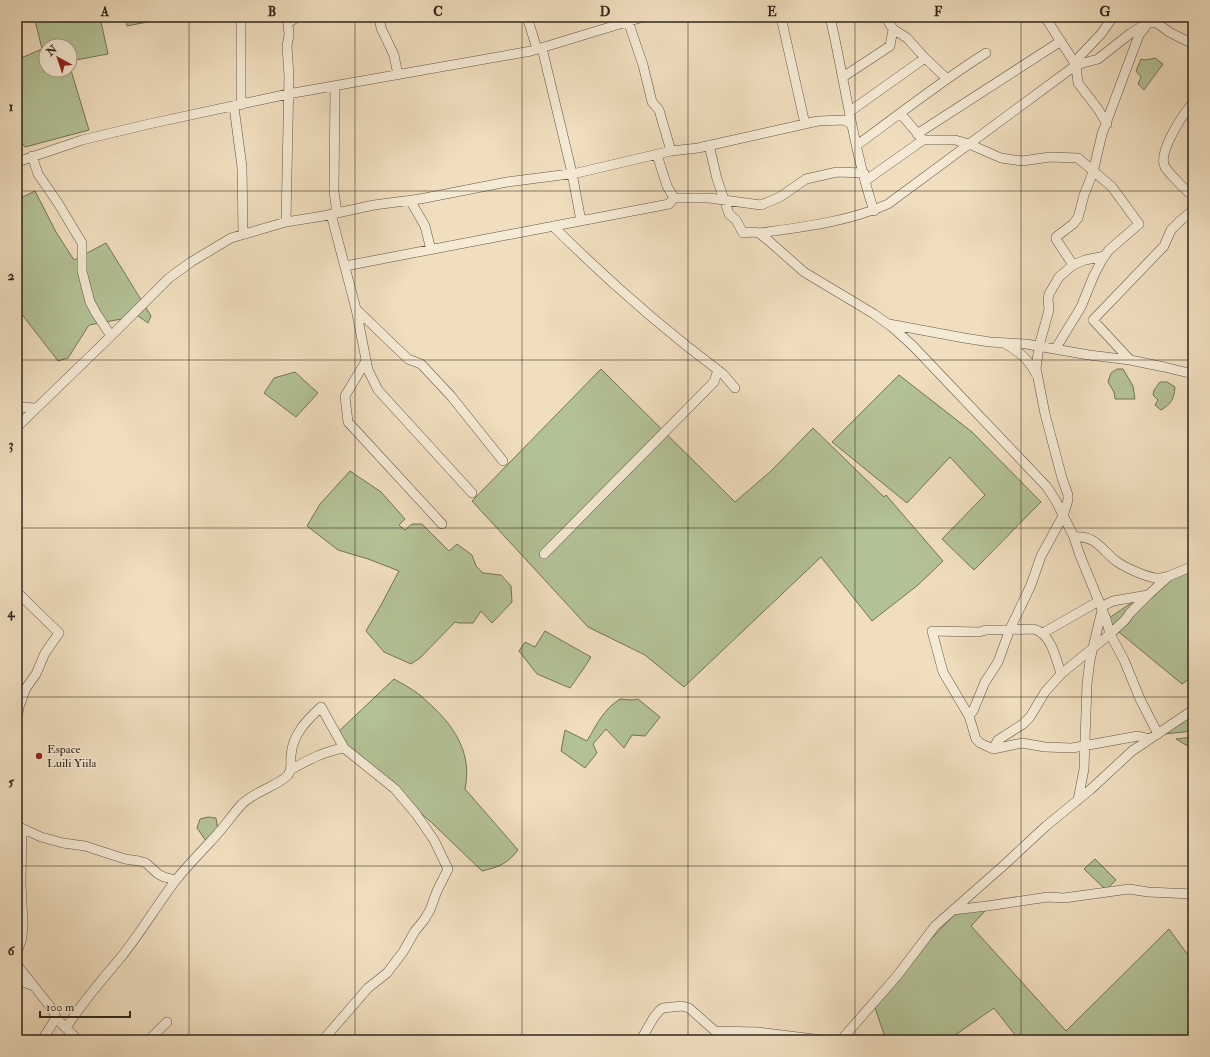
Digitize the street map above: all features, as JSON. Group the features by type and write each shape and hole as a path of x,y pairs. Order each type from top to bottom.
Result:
{"street":[{"path":"241,17 238,106 242,167 243,234"},
{"path":"286,222 289,76 287,46 289,35 288,23 297,17"},
{"path":"378,17 381,28 394,56 398,75"},
{"path":"527,17 540,49 572,173 581,221"},
{"path":"17,162 82,140 288,94 540,49 643,17"},
{"path":"781,17 805,124"},
{"path":"830,17 849,112 864,177 874,211"},
{"path":"887,17 886,18 893,29 907,38 924,58 947,79"},
{"path":"1045,17 1076,65 1078,83 1107,124"},
{"path":"1076,65 1080,56 1101,34 1113,17"},
{"path":"709,145 717,179 729,214 736,220 744,233 759,233 819,224 874,211 888,204 1076,65 1098,59 1147,19"},
{"path":"1147,19 1157,23 1169,32 1193,44"},
{"path":"1072,265 1056,237 1077,220 1084,195 1093,172 1099,144 1139,35 1147,19"},
{"path":"628,21 643,65 652,102 659,110 671,151"},
{"path":"843,77 890,46 893,29"},
{"path":"674,198 708,198 761,206 780,197 806,179 837,172 864,177 1061,41"},
{"path":"857,145 947,79 986,53"},
{"path":"849,112 924,58"},
{"path":"335,86 334,214 356,309 368,370 378,390 472,493"},
{"path":"1193,102 1174,131 1165,149 1163,158 1165,168 1193,196"},
{"path":"901,114 920,137 955,140 969,144 1001,158 1022,161 1050,157 1078,158 1112,188 1139,224 1109,250 1094,275 1081,306 1056,348"},
{"path":"17,427 169,278 191,262 231,238 286,222 334,214 374,205 572,173 818,121 844,120 852,124"},
{"path":"657,155 667,186 674,198"},
{"path":"32,156 38,174 58,203 82,243 82,271 90,302 111,336"},
{"path":"345,266 669,204 674,198"},
{"path":"410,200 425,226 431,250"},
{"path":"1093,320 1164,246 1171,230 1193,210"},
{"path":"553,226 591,264 627,296 723,374 735,388"},
{"path":"759,233 804,272 887,323 913,346 1047,487 1056,501 1074,538 1110,634 1124,660 1154,737"},
{"path":"1036,375 1039,346 1048,318 1049,294 1059,277 1072,265 1085,260 1105,256"},
{"path":"1081,306 1130,360"},
{"path":"356,309 408,359 421,364 451,396 503,462"},
{"path":"887,323 948,335 1004,343 1056,348 1089,355 1130,360 1193,374"},
{"path":"969,716 973,711 985,682 998,662 1010,629 1031,585 1041,556 1063,516 1068,500 1068,495 1062,478 1036,375 1031,364 1025,357 1004,343"},
{"path":"366,361 346,396 348,422 442,524"},
{"path":"544,554 714,382 718,370"},
{"path":"17,407 36,408"},
{"path":"1074,538 1084,538 1097,542 1117,562 1141,573 1158,578 1169,576 1193,566"},
{"path":"993,749 998,740 1024,724 1030,717 1044,692 1061,674 1110,634 1169,576"},
{"path":"17,592 59,633 45,653 36,674 26,688 19,707 17,720"},
{"path":"1043,633 1113,601 1148,595"},
{"path":"1078,800 1084,769 1087,684 1100,606"},
{"path":"1061,674 1056,658 1046,637 1043,633 1034,629 986,630 979,632 932,631 943,672 955,695 969,716 976,739 980,743 993,749 1022,743 1056,748 1072,748 1127,737 1154,737"},
{"path":"292,769 291,756 293,743 297,733 306,720 321,707 344,748 394,789 416,814 434,840 448,869 437,891 430,910 415,931 403,952 387,973 368,988 323,1040"},
{"path":"841,1040 897,976 935,926 1132,751 1193,710"},
{"path":"66,1028 78,1009 122,956 150,919 176,880 249,798 284,778 292,769 334,749 344,748"},
{"path":"17,953 22,938 23,924 20,827 62,844 85,846 125,859 146,863 158,874 176,880"},
{"path":"953,910 1048,897 1064,898 1128,889 1148,892 1193,894"},
{"path":"17,965 53,1010 56,1018 78,1040"},
{"path":"17,981 35,987"},
{"path":"643,1040 643,1036 657,1012 663,1008 682,1006 689,1008 715,1031 758,1032 822,1040"},
{"path":"42,1040 56,1018"},
{"path":"149,1040 167,1022"}],"green space":[{"path":"34,17 100,17 108,54 78,60 78,38 39,38"},
{"path":"126,17 158,17 157,20 127,26"},
{"path":"17,47 21,58 38,51 38,78 73,78 89,130 25,147 17,137"},
{"path":"1155,58 1163,64 1144,90 1138,84 1141,77 1136,71 1141,59 1146,60"},
{"path":"35,191 56,232 74,260 106,243 151,316 148,323 134,313 127,318 89,325 68,358 58,361 17,308 17,200"},
{"path":"601,369 735,502 771,471 813,428 884,497 886,495 943,561 918,585 872,621 821,557 684,687 645,655 588,627 472,501"},
{"path":"1117,369 1123,369 1133,386 1135,399 1115,399 1114,392 1108,382 1111,373"},
{"path":"295,372 318,393 296,417 264,393 274,378"},
{"path":"899,375 972,432 1041,502 974,570 942,539 985,495 950,457 907,503 832,442"},
{"path":"1160,382 1167,382 1175,387 1174,395 1171,401 1161,410 1155,405 1158,400 1153,395 1154,390"},
{"path":"350,471 381,492 405,519 399,525 405,530 412,524 422,524 449,551 457,544 472,555 476,566 483,573 501,575 511,586 512,602 492,623 481,611 473,623 455,622 420,658 411,664 384,652 366,631 399,571 368,559 338,550 307,526 320,504"},
{"path":"1193,567 1193,676 1182,684 1114,628 1109,618 1149,591"},
{"path":"545,631 591,657 570,688 537,674 519,651 525,642 535,647"},
{"path":"394,679 422,697 442,716 456,735 461,744 466,766 467,777 465,789 518,850 510,859 502,864 482,871 431,822 345,746 337,733"},
{"path":"620,699 638,699 660,717 645,736 632,735 624,748 606,729 593,744 597,753 585,768 561,751 565,730 587,741 597,723 609,708"},
{"path":"1193,714 1193,731 1164,734"},
{"path":"1193,737 1193,749 1176,739"},
{"path":"208,817 216,818 218,830 206,841 197,828 200,819"},
{"path":"1095,859 1116,880 1106,890 1084,869"},
{"path":"987,909 971,926 1066,1031 1169,929 1193,962 1193,1040 1019,1040 994,1008 948,1040 886,1040 875,1008 927,943 956,913"}],"place":[{"name":"Espace Luili Yiila","path":"39,756"}]}
